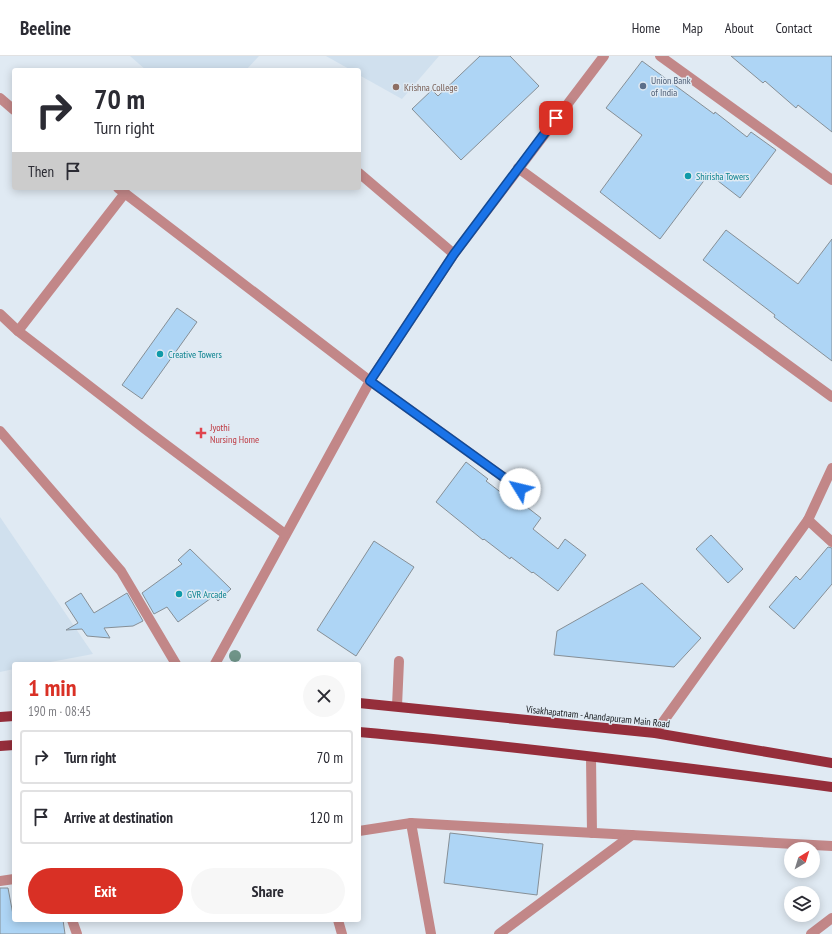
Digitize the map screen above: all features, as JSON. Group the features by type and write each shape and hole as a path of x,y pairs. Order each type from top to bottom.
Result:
{"main road":[{"name":"Visakhapatnam - Anandapuram Main Road","path":"361,702 655,733 832,763"},
{"path":"0,717 12,716"},
{"path":"361,732 437,739 697,768 832,787"},
{"path":"0,746 12,745"}],"street":[{"path":"216,662 370,381 454,254 604,56"},
{"path":"660,56 832,180"},
{"path":"0,98 12,108"},
{"path":"518,168 832,397"},
{"path":"361,175 454,254"},
{"path":"18,331 122,190 370,381 520,489"},
{"path":"0,314 18,331 285,534"},
{"path":"0,431 121,571 175,662"},
{"path":"655,733 808,520 832,468"},
{"path":"808,520 832,542"},
{"path":"397,706 399,661"},
{"path":"591,756 592,833"},
{"path":"411,824 431,934"},
{"path":"361,831 411,824 832,846"},
{"path":"499,934 632,835"},
{"path":"0,881 12,879"},
{"path":"811,934 832,918"},
{"path":"73,922 77,934"},
{"path":"339,922 342,934"}],"shaded area":[{"path":"130,56 259,56 248,68 144,68"},
{"name":"Krishna College","path":"326,56 439,56 402,99 361,76 361,68 347,68"},
{"path":"0,517 93,654 51,662 12,662 12,669 0,672"}],"building":[{"path":"480,56 510,56 539,86 461,160 412,109 432,90 438,96"},
{"path":"731,56 832,56 832,132 798,105 796,108 765,81 763,83"},
{"path":"642,61 714,114 715,112 747,137 751,132 776,150 740,198 709,174 660,239 600,192 642,135 606,108"},
{"path":"726,230 798,284 832,239 832,361 703,260"},
{"name":"Creative Towers","path":"177,308 197,322 142,399 122,385"},
{"path":"466,462 488,479 486,481 520,507 523,504 541,518 533,529 558,549 565,539 586,555 558,591 511,557 510,559 484,539 483,540 436,502"},
{"path":"711,535 743,569 728,583 696,549"},
{"path":"374,541 414,567 356,656 317,630"},
{"path":"828,547 832,548 832,584 794,629 769,607 796,576 800,580"},
{"path":"190,549 231,589 218,601 214,596 178,622 167,607 154,614 142,593 182,564 178,560"},
{"path":"642,583 701,638 674,667 554,655 557,631"},
{"path":"81,593 94,613 127,593 143,621 133,626 104,628 110,638 87,636 82,629 66,630 78,623 65,603"},
{"path":"450,833 543,844 537,895 444,883"},
{"path":"0,888 8,888 12,909 12,922 63,922 65,934 0,934"}],"place":[{"name":"Union Bank of India","path":"643,86"},
{"name":"Krishna College","path":"396,87"},
{"name":"Shirisha Towers","path":"688,176"},
{"name":"Creative Towers","path":"160,354"},
{"name":"Jyothi Nursing Home","path":"201,433"},
{"name":"GVR Arcade","path":"179,594"}],"route":[{"path":"520,489 370,381 454,254 556,118"}]}
